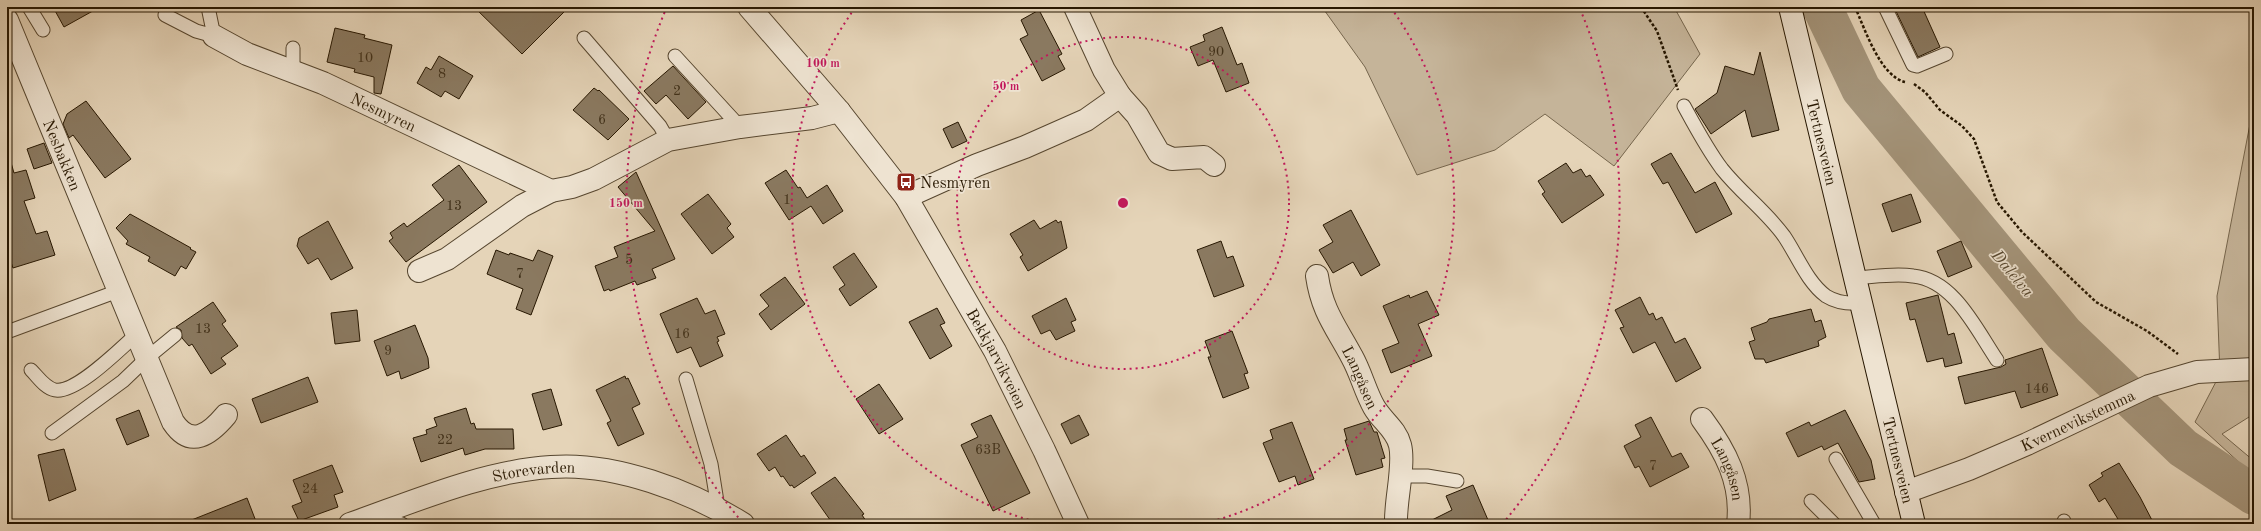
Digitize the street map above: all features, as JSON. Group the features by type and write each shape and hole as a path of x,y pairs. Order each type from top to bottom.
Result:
{"street":[{"name":"Bekkjarvikveien","path":"749,7 839,111 906,197 995,352 1044,450 1078,524"},
{"path":"1075,7 1104,70 1120,96 1137,115 1159,154 1172,159 1204,157 1214,165"},
{"name":"Tertnesveien","path":"1790,7 1914,524"},
{"name":"Nesbakken","path":"7,20 173,422 179,431 187,435 204,436 214,429 226,415"},
{"name":"Nesmyren","path":"214,36 247,54 354,97 551,191"},
{"path":"906,197 977,165 1025,147 1086,120 1120,96"},
{"path":"419,271 447,259 522,206 551,191 572,187 594,179 668,140 740,127 812,118 839,111"},
{"name":"Langåsen","path":"1317,276 1320,297 1326,311 1353,358 1374,408 1395,433 1400,444 1401,454 1396,505 1396,524"},
{"name":"Kvernevikstemma","path":"1906,492 1998,457 2149,386 2197,372 2254,369"},
{"name":"Langåsen","path":"1702,419 1727,457 1736,495 1739,514 1738,524"},
{"name":"Storevarden","path":"350,524 481,480 551,467 595,469 668,488 718,508 743,524"}],"lane":[{"path":"29,7 43,30"},
{"path":"165,15 196,31 214,36 208,7"},
{"path":"1884,7 1913,65 1917,66 1946,54"},
{"path":"584,38 660,126 668,140"},
{"path":"293,48 293,72"},
{"path":"675,56 740,127"},
{"path":"1684,106 1700,135 1723,169 1760,207 1784,236 1810,278 1825,295 1840,302 1861,303"},
{"path":"1854,278 1913,276 1931,280 1943,286 1963,310 1996,360"},
{"path":"7,332 118,291"},
{"path":"31,370 47,386 56,390 68,388 83,379 137,334"},
{"path":"52,433 123,381 147,358 175,335"},
{"path":"686,379 711,464 718,508"},
{"path":"1836,459 1874,524"},
{"path":"1399,476 1427,476 1458,481"},
{"path":"1811,501 1834,524"},
{"path":"380,513 388,519 402,524"}],"path":[{"path":"1641,7 1657,31 1684,106"},
{"path":"1856,7 1866,32 1888,72 1898,80 1915,84 1925,92 1940,110 1962,126 1974,139 1997,202 2022,232 2096,302 2147,331 2190,362 2197,372"}],"shaded area":[{"path":"1322,7 1674,7 1700,54 1614,166 1545,114 1495,150 1417,175 1365,67"},
{"path":"2254,103 2254,418 2249,417 2222,434 2254,461 2254,476 2195,422 2220,374 2217,296"}],"building":[{"path":"53,7 100,7 64,27"},
{"path":"474,7 569,7 522,54"},
{"path":"1894,7 1922,7 1940,47 1918,57"},
{"path":"1039,10 1062,54 1058,56 1065,69 1042,81 1020,39 1028,35 1021,20"},
{"path":"1222,27 1237,65 1242,63 1249,83 1226,92 1213,60 1198,66 1190,47 1205,41 1203,35"},
{"path":"335,28 365,35 364,38 392,45 381,94 374,93 374,77 354,72 355,69 327,62"},
{"path":"1760,52 1779,130 1752,137 1745,110 1711,134 1695,109 1717,93 1725,66 1754,75"},
{"path":"439,56 473,76 459,99 445,91 441,97 417,83 426,67 431,70"},
{"path":"673,66 706,102 688,119 666,95 656,104 644,91"},
{"path":"594,88 598,91 599,90 629,119 608,140 573,110"},
{"path":"86,101 131,159 105,178 73,135 69,138 63,124 67,114"},
{"path":"958,122 967,141 952,148 943,129"},
{"path":"44,143 52,163 34,169 27,149"},
{"path":"1671,153 1695,193 1715,182 1732,214 1696,233 1668,182 1663,184 1651,164"},
{"path":"10,159 14,173 26,170 35,198 24,201 36,234 47,231 55,255 13,268 7,250 7,160"},
{"path":"1566,163 1573,173 1581,169 1586,177 1590,175 1604,195 1562,223 1542,194 1545,192 1538,181"},
{"path":"459,165 487,202 406,262 389,241 393,238 390,233 404,223 407,227 444,200 432,185"},
{"path":"786,170 807,198 827,185 843,211 823,224 811,206 789,220 765,183"},
{"path":"636,172 675,259 652,269 656,278 637,285 635,281 610,291 609,289 604,291 595,266 618,257 614,247 655,231 618,187"},
{"path":"708,194 731,224 727,228 734,237 712,254 681,214"},
{"path":"1911,194 1921,222 1892,232 1882,204"},
{"path":"1351,210 1380,265 1361,276 1353,262 1333,273 1319,250 1333,242 1323,225"},
{"path":"130,214 196,252 186,269 181,266 175,276 148,261 150,257 126,244 128,241 116,228"},
{"path":"1034,220 1040,229 1056,220 1058,223 1061,221 1067,248 1028,271 1020,257 1023,255 1010,234"},
{"path":"328,221 353,268 331,280 318,258 308,264 297,246 299,238"},
{"path":"1221,241 1227,258 1233,256 1244,286 1214,297 1197,250"},
{"path":"1961,241 1972,267 1948,277 1937,251"},
{"path":"496,250 533,261 538,250 553,256 531,315 516,309 523,289 487,274"},
{"path":"854,253 877,287 850,306 839,289 845,285 833,267"},
{"path":"785,277 805,304 771,330 759,314 769,306 760,295"},
{"path":"1427,291 1439,315 1418,324 1432,356 1391,373 1382,350 1399,343 1383,306 1409,295 1410,298"},
{"path":"1938,295 1948,335 1954,333 1962,363 1945,367 1943,358 1927,362 1915,319 1910,320 1906,303"},
{"path":"1640,297 1649,315 1653,313 1656,320 1662,317 1675,343 1685,338 1701,368 1676,382 1655,342 1633,353 1620,328 1624,327 1615,310"},
{"path":"697,298 705,314 715,310 725,334 717,337 719,341 717,342 723,356 700,367 691,347 677,353 660,314"},
{"path":"1066,298 1076,320 1071,322 1075,331 1056,340 1050,330 1041,334 1032,316"},
{"path":"213,302 226,321 222,324 238,346 221,358 226,364 211,374 192,344 189,346 182,338 181,330 176,327"},
{"path":"937,308 945,323 940,325 952,346 930,359 909,322"},
{"path":"1811,309 1815,322 1821,320 1826,337 1818,341 1819,346 1766,363 1764,359 1755,359 1749,342 1755,340 1751,328 1767,322 1769,319"},
{"path":"357,310 360,341 335,344 331,313"},
{"path":"415,325 428,358 429,368 401,379 399,371 387,376 374,341"},
{"path":"1232,331 1248,373 1244,374 1249,388 1223,398 1208,357 1211,357 1205,341"},
{"path":"2042,348 2058,395 2021,408 2015,391 1965,404 1958,377 2001,367 2006,364 2005,360"},
{"path":"625,376 626,379 628,378 640,404 632,408 644,434 618,446 607,423 611,421 596,390"},
{"path":"308,377 318,402 261,423 252,399"},
{"path":"879,384 903,419 879,434 856,399"},
{"path":"551,389 562,425 543,430 532,394"},
{"path":"466,408 471,424 474,423 476,429 513,429 514,449 485,449 465,455 463,448 421,462 413,438 427,434 426,430 437,426 434,418"},
{"path":"139,410 149,436 127,445 116,419"},
{"path":"1845,410 1871,460 1875,479 1859,482 1838,443 1824,450 1822,446 1798,457 1786,433 1809,422 1811,426"},
{"path":"991,415 1030,493 993,511 961,445 978,437 971,424"},
{"path":"1079,415 1089,435 1071,444 1061,424"},
{"path":"1651,417 1672,457 1681,453 1689,467 1650,487 1639,466 1635,468 1624,446 1641,437 1635,425"},
{"path":"1369,421 1374,432 1377,432 1385,458 1381,459 1383,467 1356,475 1345,440 1347,440 1344,429"},
{"path":"1292,422 1314,479 1298,485 1295,476 1279,482 1263,443 1273,439 1270,430"},
{"path":"786,435 801,457 804,455 816,473 794,488 792,485 790,486 783,476 781,477 775,467 769,471 757,454"},
{"path":"64,449 76,490 49,501 38,455"},
{"path":"2119,463 2140,497 2154,524 2121,524 2105,498 2099,502 2089,485 2103,476 2101,473"},
{"path":"332,465 343,492 334,495 338,507 299,521 292,506 302,502 293,480"},
{"path":"835,477 864,514 862,515 868,524 833,524 811,493"},
{"path":"1473,485 1488,520 1478,524 1424,524 1452,510 1446,496"},
{"path":"247,498 257,524 184,523"}],"waterway":[{"name":"Dalelva","path":"1822,7 1861,89 2064,334 2183,448 2254,495"}],"place":[{"name":"Nesmyren","path":"906,182"}]}
